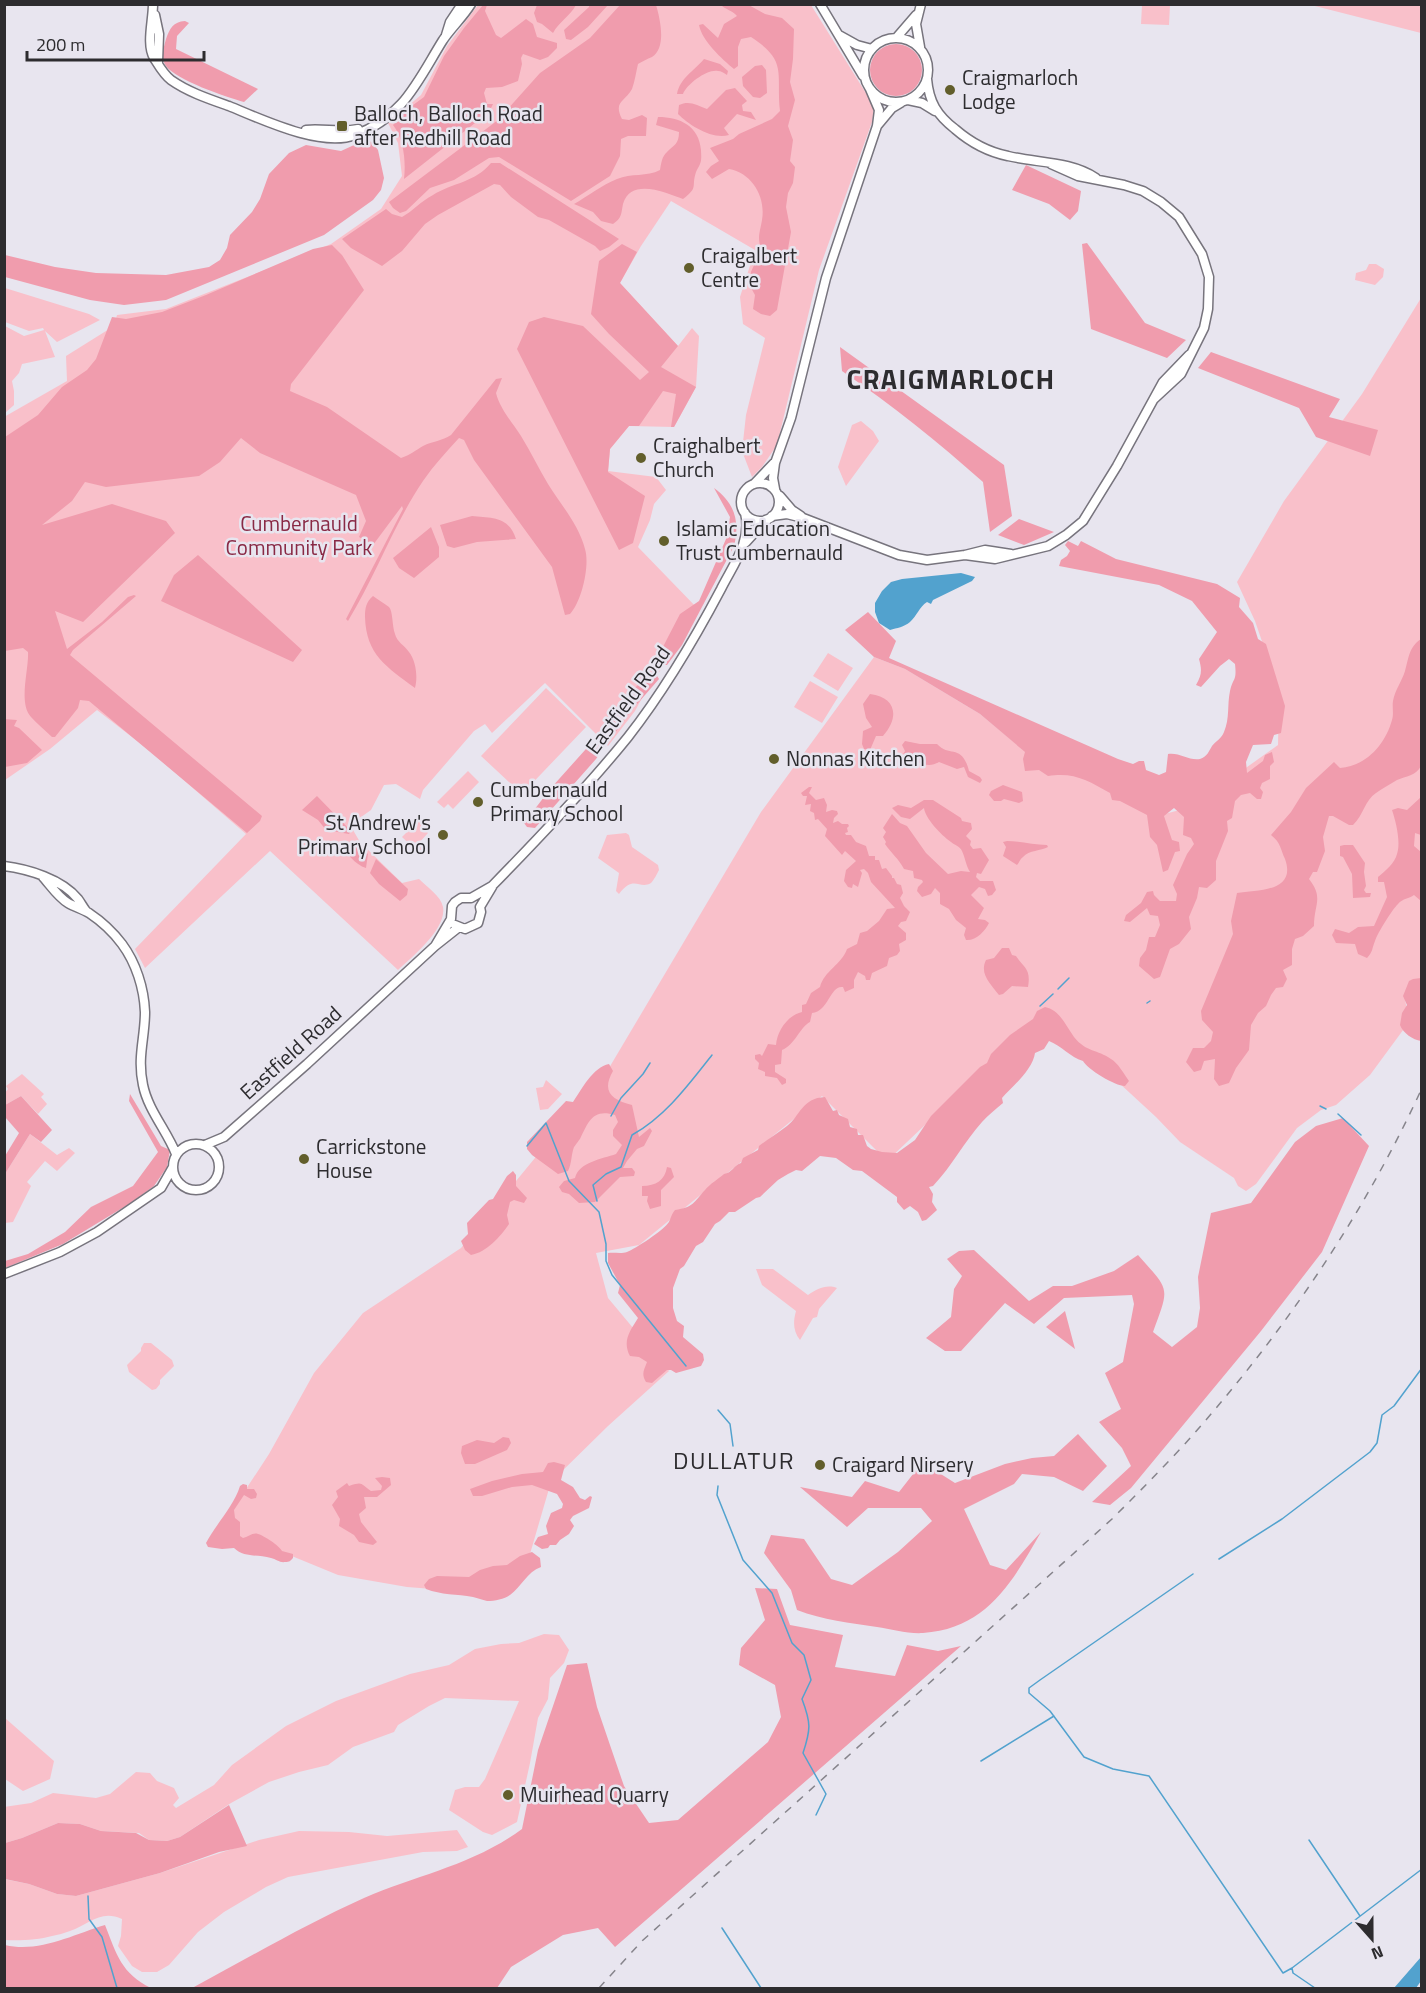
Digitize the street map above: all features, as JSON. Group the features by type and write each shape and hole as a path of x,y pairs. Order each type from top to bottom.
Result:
{"street":[{"path":"444,38 450,22 462,4"},
{"path":"153,7 159,34 158,63 169,79 183,88 294,132 321,129 344,132 370,127 401,106 444,38 471,4"},
{"path":"770,517 780,502 773,478 775,463 791,418 810,335 837,242 877,126 879,110 865,79 820,4"},
{"path":"865,79 864,69 872,49 897,37 920,8"},
{"path":"920,8 916,24 920,47 928,66 929,96 937,113"},
{"path":"836,33 847,40 872,49"},
{"path":"897,37 907,39 920,47"},
{"path":"877,126 892,108 917,94 927,79"},
{"path":"775,463 744,491 742,496 742,508 754,520 760,521 787,514 899,555 927,560 965,555 995,559 1047,546 1066,535 1083,521 1099,499 1154,399 1181,374 1204,328 1208,309 1209,277 1202,254 1179,217 1161,202 1143,191 1124,184 1102,182 1083,170 1010,157 985,149 962,135 922,103 887,101 870,89"},
{"path":"752,485 762,483 776,491 792,510 803,518"},
{"name":"Eastfield Road","path":"744,544 747,528 745,513"},
{"name":"Eastfield Road","path":"205,1146 224,1137 435,946 459,927 469,928 478,923 480,907 492,886 594,777 638,724 700,628 744,544 770,517"},
{"path":"4,866 43,877 69,890 86,911 110,930 121,943 137,972 143,994 145,1014 140,1059 144,1088 149,1102 169,1136 176,1155 173,1167 161,1188 115,1220 83,1240 43,1260 4,1274"},
{"name":"Eastfield Road","path":"435,946 452,919 450,915 455,902 461,898 471,898 492,886"},
{"path":"471,898 480,907"},
{"path":"452,919 459,927"},
{"path":"169,1136 187,1146"},
{"name":"Eastfield Road","path":"217,1158 224,1137"},
{"path":"161,1188 182,1186 195,1190 210,1186 219,1171 217,1158 205,1146 199,1144 187,1146 176,1155"},
{"path":"173,1167 177,1180 182,1186"}],"green space":[{"name":"Cumbernauld Community Park","path":"478,5 811,5 874,106 872,122 819,270 777,445 752,477 742,451 746,415 765,338 743,324 740,297 755,250 671,201 620,283 678,346 692,328 699,336 696,387 674,427 629,426 610,449 608,471 656,477 666,490 654,504 650,520 638,547 699,610 648,687 635,711 608,746 545,683 492,733 485,724 474,731 423,790 420,799 396,784 384,785 371,810 354,822 353,830 360,842 402,883 419,879 437,895 443,907 440,924 434,933 398,970 270,851 145,968 135,949 246,834 150,751 97,710 50,749 5,780 4,417 67,381 66,356 114,326 117,315 166,309 331,244 381,209 402,176 398,143 388,123 421,95 447,46"},
{"path":"1142,5 1170,5 1169,25 1141,24"},
{"path":"1311,5 1421,5 1421,33"},
{"path":"1369,264 1376,264 1384,269 1383,277 1375,285 1355,280 1356,273 1366,270"},
{"path":"5,288 89,314 100,320 57,342 45,331 55,357 22,364 19,373 12,381 14,405 5,413 5,326 24,336 44,330 43,328 29,331 5,322"},
{"path":"1421,298 1421,985 1405,999 1409,1022 1370,1075 1336,1105 1321,1110 1297,1128 1256,1184 1246,1191 1238,1186 1234,1178 1180,1142 1043,1013 887,1161 822,1096 639,1245 596,1253 608,1298 669,1371 551,1482 525,1571 496,1594 407,1587 338,1575 282,1552 216,1535 269,1454 314,1373 363,1313 461,1248 609,1068 761,812 874,657 905,669 980,714 1026,752 1089,778 1157,816 1191,807 1278,745 1279,691 1255,621 1237,582 1284,501 1362,394"},
{"path":"861,421 873,431 879,441 846,486 838,467 852,425"},
{"path":"828,653 853,668 838,691 813,676"},
{"path":"810,681 838,697 822,723 794,707"},
{"path":"546,688 586,727 522,794 481,756"},
{"path":"468,771 479,782 453,809 448,804 444,808 437,802"},
{"path":"421,818 427,824 424,828 428,833 418,844 423,849 419,853 402,837"},
{"path":"626,833 629,835 632,847 658,865 659,870 651,883 629,885 619,894 616,891 619,873 598,858 607,835"},
{"path":"22,1074 44,1094 41,1097 47,1104 38,1114 21,1096 5,1105 4,1094 8,1089 6,1086"},
{"path":"546,1080 562,1094 548,1109 540,1110 536,1088 543,1087"},
{"path":"30,1134 57,1155 69,1148 75,1153 57,1171 45,1161 27,1182 31,1186 13,1222 5,1223 5,1174"},
{"path":"756,1269 773,1269 808,1295 825,1287 837,1288 819,1309 817,1317 813,1318 800,1340 794,1326 796,1311 762,1285"},
{"path":"144,1343 151,1343 172,1360 174,1366 160,1380 156,1389 152,1390 129,1372 127,1365 141,1351"},
{"path":"544,1634 559,1635 569,1650 564,1663 550,1678 548,1699 538,1718 517,1822 492,1835 483,1832 449,1810 455,1790 479,1787 485,1779 519,1701 445,1698 398,1725 394,1732 353,1747 328,1765 269,1782 231,1803 180,1837 167,1841 149,1840 139,1833 101,1831 80,1824 58,1823 5,1843 4,1807 31,1803 53,1793 96,1798 110,1794 136,1772 150,1773 157,1781 174,1788 179,1798 173,1805 176,1808 214,1785 232,1765 286,1726 336,1701 410,1674 449,1665 475,1649 519,1643"},
{"path":"5,1718 54,1761 50,1779 23,1791 5,1779"},
{"path":"457,1830 468,1847 457,1851 423,1852 288,1877 266,1887 224,1912 198,1932 169,1965 157,1972 142,1972 132,1966 118,1946 122,1919 115,1916 101,1917 70,1931 47,1937 5,1940 4,1879 29,1884 57,1894 76,1896 160,1873 259,1840 299,1831 349,1832 387,1836"}],"shaded area":[{"path":"537,4 576,5 553,33 537,22 534,13"},
{"path":"747,4 765,14 782,18 794,29 790,82 795,100 788,126 793,140 790,161 795,167 786,207 791,232 777,310 770,316 753,309 755,295 750,286 751,272 761,249 759,238 763,211 756,187 737,171 729,169 712,179 706,172 719,161 710,148 772,119 780,111 778,68 771,53 751,37 741,39 738,47 738,66 734,69 713,49 699,25 703,24 718,38 724,24 737,16 721,5"},
{"path":"483,5 487,5 485,11 496,35 501,38 526,19 533,24 537,37 557,43 557,48 548,57 540,60 523,54 518,81 502,87 486,88 484,93 487,104 493,104 489,112 404,179 403,151 400,137 393,125 409,108 424,97 444,56"},
{"path":"589,5 608,5 588,27 571,40 566,39 564,30"},
{"path":"620,5 656,5 661,40 657,53 638,64 632,89 619,105 622,119 629,120 642,115 647,118 646,136 628,136 621,139 620,156 610,176 571,201 499,157 489,158 454,180 430,188 406,211 400,213 393,208 389,202 498,120 540,73 590,38"},
{"path":"185,21 189,23 177,36 176,49 258,89 244,102 190,82 166,66 163,52 167,35 175,24"},
{"path":"896,44 910,48 918,56 922,70 918,84 910,92 896,96 882,92 874,84 870,70 874,56 882,48"},
{"path":"704,59 720,64 728,71 727,75 719,71 708,72 693,82 683,94 677,94 684,79"},
{"path":"762,65 766,70 767,93 760,98 753,97 743,86 742,77 755,66"},
{"path":"735,88 747,101 742,105 743,111 751,112 756,120 737,114 724,128 729,135 708,133 694,127 678,114 679,105 690,103 707,109 726,90"},
{"path":"658,117 681,121 697,135 701,158 691,192 683,199 650,189 633,191 623,204 620,218 613,224 601,221 593,212 574,204 617,179 650,174 660,170 664,156 677,142 679,132 656,125"},
{"path":"365,140 372,142 378,150 384,178 381,190 373,200 324,235 166,300 124,305 90,300 5,277 5,255 55,267 96,273 166,275 209,267 220,260 227,248 230,235 252,212 260,199 269,174 289,153 306,145 341,151"},
{"path":"491,163 500,163 619,239 600,251 549,220 538,217 511,197 500,185 494,184 425,224 402,251 382,266 351,248 342,239 386,209 402,217 433,195 471,178"},
{"path":"1026,165 1081,191 1078,211 1070,220 1049,204 1012,190"},
{"path":"1087,243 1145,323 1186,340 1167,358 1091,329 1082,244"},
{"path":"622,244 637,252 620,283 678,346 661,367 696,387 674,427 671,427 676,394 663,391 639,426 629,426 610,449 608,472 645,496 633,543 619,550 517,349 529,322 544,317 583,326 640,380 649,372 591,314 599,261"},
{"path":"332,245 342,255 364,290 291,384 290,391 327,407 401,458 451,435 496,379 502,378 496,393 498,399 579,532 585,549 586,573 578,601 570,614 565,615 552,567 474,460 464,440 459,438 432,469 413,497 348,621 346,619 403,509 402,506 373,545 359,537 366,521 356,495 260,453 241,438 220,462 199,476 106,487 85,482 72,501 42,525 112,504 166,521 175,533 83,622 55,611 67,649 102,622 128,597 136,596 70,655 262,816 260,821 247,833 89,701 80,700 78,708 55,737 38,725 27,711 25,695 28,652 23,648 5,651 5,437 38,415 62,387 87,370 96,359 112,317 126,319 162,312 313,249"},
{"path":"840,347 1004,465 1012,516 990,532 983,482 914,424 842,371"},
{"path":"1211,352 1340,399 1329,417 1378,430 1370,456 1316,437 1299,408 1198,368"},
{"path":"714,488 727,500 734,514 736,537 734,546 682,645 667,665 662,665 663,647 667,639 680,614 699,601 726,539 730,517"},
{"path":"472,516 504,522 513,531 516,539 477,542 454,548 447,546 440,525"},
{"path":"1019,519 1054,532 1024,545 998,535"},
{"path":"431,527 439,547 439,557 414,578 399,568 393,558"},
{"path":"1068,541 1078,546 1081,541 1116,559 1217,584 1240,598 1239,607 1253,623 1258,639 1266,644 1285,706 1281,733 1274,735 1271,744 1253,745 1246,762 1247,773 1263,761 1265,755 1272,752 1274,762 1270,766 1270,779 1262,783 1260,788 1263,792 1261,799 1257,799 1250,793 1241,795 1235,801 1232,818 1227,821 1228,831 1216,861 1216,880 1207,888 1199,887 1189,917 1191,929 1179,944 1170,949 1160,977 1154,979 1139,966 1149,937 1155,937 1160,925 1158,916 1150,915 1147,908 1130,922 1124,921 1126,915 1141,903 1147,892 1153,891 1160,901 1176,901 1177,894 1173,885 1194,844 1191,838 1183,835 1184,817 1174,808 1164,816 1172,840 1179,842 1180,851 1175,852 1168,870 1163,872 1157,845 1150,837 1147,815 1120,801 1112,800 1110,793 1080,778 1065,775 1048,776 1039,770 1025,771 1023,759 1025,752 980,714 905,669 874,657 845,630 868,612 896,641 889,658 1118,759 1133,764 1144,761 1146,770 1159,775 1166,772 1168,754 1196,759 1204,757 1224,732 1235,674 1235,664 1229,659 1201,687 1196,685 1201,672 1199,659 1217,632 1192,601 1159,585 1059,566 1061,560 1070,551 1065,545"},
{"path":"198,555 302,650 293,662 161,601 174,575"},
{"path":"373,596 390,609 396,637 409,652 415,664 415,688 380,659 369,641 365,611 367,603"},
{"path":"1421,639 1421,766 1414,774 1397,780 1372,796 1353,825 1329,816 1323,837 1325,851 1317,872 1313,872 1309,879 1317,896 1314,926 1303,936 1295,939 1292,949 1292,965 1283,970 1287,979 1283,987 1276,988 1266,1006 1258,1013 1251,1025 1249,1050 1229,1083 1219,1086 1214,1079 1215,1059 1204,1061 1201,1070 1194,1072 1186,1062 1193,1048 1204,1048 1211,1041 1213,1032 1202,1020 1201,1011 1233,934 1231,921 1237,893 1264,890 1280,883 1285,878 1287,870 1285,859 1279,843 1271,835 1291,812 1306,788 1334,762 1340,768 1358,763 1366,759 1379,746 1392,720 1394,697 1404,675 1410,653"},
{"path":"654,671 659,679 631,711 596,759 535,828 527,827 524,823 551,788 594,740 629,693"},
{"path":"870,694 885,699 893,709 893,715 888,729 883,736 876,736 870,750 864,749 862,744 863,731 872,727 866,718 863,704"},
{"path":"4,719 17,720 14,726 42,750 27,763 5,767"},
{"path":"905,741 937,744 959,754 966,762 969,771 982,780 980,783 968,777 964,767 957,769 939,762 926,765 905,760 902,756 905,751 902,745"},
{"path":"1003,785 1022,792 1023,801 1019,803 1004,799 994,801 989,795 991,791"},
{"path":"812,787 809,793 816,800 824,798 827,805 826,812 837,811 838,814 833,823 838,821 848,824 846,835 851,835 856,842 866,846 869,856 875,856 875,860 879,860 882,869 886,868 897,884 901,885 903,893 900,898 910,912 906,921 901,922 898,926 906,933 906,940 899,944 900,951 889,958 887,966 872,973 870,980 866,980 865,976 858,972 854,980 854,988 845,992 843,987 835,990 822,1008 812,1013 810,1022 787,1048 782,1050 781,1064 775,1065 775,1072 786,1079 786,1083 782,1085 777,1078 765,1076 765,1072 758,1069 759,1063 755,1055 762,1056 768,1044 776,1045 784,1024 792,1016 802,1012 802,1005 806,1004 811,993 820,987 825,976 847,949 857,944 860,933 867,931 879,921 887,909 895,908 871,882 864,869 860,870 862,873 858,887 853,884 852,888 848,887 844,881 846,870 856,861 845,851 842,855 825,836 827,829 818,819 815,820 814,813 810,811 811,804 805,805 807,796 801,793"},
{"path":"317,796 351,831 349,834 326,830 318,820 302,810"},
{"path":"1421,797 1421,835 1415,833 1414,846 1421,852 1421,901 1414,895 1398,904 1382,927 1367,958 1358,954 1355,944 1336,943 1332,935 1335,929 1349,933 1358,927 1374,926 1387,897 1384,882 1378,882 1378,877 1392,864 1398,849 1398,832 1392,810 1398,808 1407,810"},
{"path":"924,800 933,800 961,818 962,821 971,823 972,829 966,836 971,841 970,845 973,849 981,848 989,860 981,874 977,873 976,877 980,881 993,881 996,890 988,896 985,889 979,887 971,895 984,908 978,919 989,923 983,932 973,939 966,940 964,935 966,928 956,920 949,909 940,904 940,893 935,888 931,894 922,897 917,891 922,880 914,878 913,871 904,869 885,844 883,837 886,832 883,828 892,814 900,823 907,826 926,853 948,874 961,871 970,872 961,849 934,826 924,808 910,819 901,817 892,808 898,805 911,808"},
{"path":"354,841 368,854 366,868 354,861 339,843"},
{"path":"1003,842 1047,845 1048,847 1026,855 1017,865 1003,856 1006,847"},
{"path":"1353,845 1365,863 1366,886 1364,890 1366,893 1371,893 1370,897 1353,898 1352,874 1343,857 1340,856 1340,846"},
{"path":"376,859 408,889 407,895 400,901 379,884 370,873"},
{"path":"1002,948 1009,948 1012,955 1016,956 1026,970 1029,981 1028,987 1012,986 999,995 987,979 984,965 986,960 994,958"},
{"path":"1422,978 1421,1041 1409,1036 1400,1025 1402,1013 1407,1005 1403,996 1409,981"},
{"path":"1045,1007 1059,1015 1083,1046 1116,1063 1129,1081 1125,1086 1102,1076 1083,1061 1049,1041 1044,1049 1035,1053 1027,1071 1002,1098 1003,1103 989,1114 940,1178 929,1187 933,1194 932,1202 937,1210 926,1220 922,1221 918,1212 910,1206 904,1210 897,1202 897,1197 862,1171 853,1170 836,1158 820,1156 802,1171 796,1170 778,1180 760,1197 735,1212 729,1212 715,1224 680,1269 673,1288 673,1308 677,1321 684,1326 683,1337 703,1354 704,1360 701,1366 676,1373 667,1370 652,1383 646,1382 643,1374 647,1362 639,1357 630,1356 627,1346 628,1336 638,1318 618,1293 620,1285 608,1263 608,1253 627,1252 656,1234 669,1222 675,1210 693,1204 707,1188 741,1163 743,1158 758,1150 759,1146 784,1129 806,1104 817,1098 825,1097 833,1111 837,1110 839,1115 848,1119 850,1127 857,1129 858,1135 863,1135 867,1146 871,1149 897,1153 915,1140 931,1116 980,1067 987,1063 991,1054 1010,1035 1033,1019 1037,1011"},
{"path":"609,1064 613,1071 608,1090 614,1098 632,1105 639,1137 650,1128 652,1131 644,1146 637,1149 623,1168 632,1168 635,1172 634,1176 620,1177 595,1202 579,1203 569,1194 562,1192 559,1187 564,1181 575,1178 581,1168 586,1165 616,1154 622,1145 613,1136 613,1130 618,1122 615,1115 607,1113 592,1118 574,1147 568,1171 558,1174 532,1155 527,1149 527,1142 566,1101 573,1102 598,1069"},
{"path":"130,1094 161,1146 170,1150 167,1167 154,1186 63,1244 5,1268 5,1261 28,1254 65,1232 91,1207 133,1186 158,1152 129,1101"},
{"path":"21,1096 52,1130 41,1142 30,1134 5,1174 5,1156 19,1133 5,1117 5,1105"},
{"path":"1343,1118 1369,1146 1322,1252 1261,1331 1131,1488 1110,1505 1092,1502 1131,1466 1122,1448 1099,1422 1121,1409 1105,1373 1123,1362 1134,1304 1132,1295 1064,1298 1034,1324 1005,1303 961,1351 945,1351 926,1338 951,1317 954,1289 962,1276 947,1259 959,1251 974,1250 1029,1301 1053,1286 1072,1286 1114,1271 1138,1255 1156,1276 1164,1290 1162,1306 1153,1332 1172,1347 1197,1327 1200,1308 1198,1277 1211,1213 1251,1203 1295,1142 1316,1126"},
{"path":"667,1167 671,1168 674,1177 661,1190 661,1206 650,1209 648,1196 642,1196 642,1186 652,1185 659,1181"},
{"path":"513,1171 516,1175 516,1186 527,1198 524,1203 514,1200 510,1202 507,1215 509,1224 488,1247 471,1255 465,1250 461,1241 468,1234 467,1223 489,1200 493,1199 507,1176"},
{"path":"1065,1311 1075,1349 1046,1327"},
{"path":"1078,1434 1107,1466 1083,1491 1054,1477 1022,1474 1014,1484 964,1509 990,1565 1006,1570 1041,1532 1020,1568 996,1599 981,1612 945,1630 923,1633 906,1632 837,1621 797,1610 791,1590 764,1553 771,1535 804,1539 831,1579 852,1585 898,1552 932,1521 921,1508 868,1508 847,1527 800,1487 852,1497 865,1481 899,1492 917,1469 936,1471 955,1483 1005,1464 1054,1456"},
{"path":"503,1437 509,1438 511,1443 507,1450 475,1464 465,1464 461,1453 462,1446 477,1440 494,1443"},
{"path":"548,1463 565,1465 561,1480 573,1487 580,1498 585,1500 592,1497 589,1508 570,1520 574,1526 569,1534 556,1545 550,1545 548,1548 542,1549 534,1544 538,1537 548,1534 546,1526 551,1513 562,1508 563,1504 557,1494 532,1485 512,1487 482,1496 473,1496 470,1489 522,1474 543,1472"},
{"path":"375,1478 390,1478 391,1485 377,1497 364,1497 366,1508 359,1514 361,1522 377,1542 373,1545 359,1542 354,1535 339,1526 340,1519 332,1505 338,1497 336,1491 347,1483 349,1486 361,1484 371,1491 381,1490 382,1486"},
{"path":"243,1484 247,1485 247,1489 254,1489 257,1494 256,1498 251,1499 244,1495 234,1510 235,1518 240,1522 240,1536 243,1538 256,1534 264,1536 282,1551 293,1554 290,1561 281,1562 273,1558 247,1555 234,1548 208,1547 206,1543"},
{"path":"532,1552 540,1558 541,1567 532,1572 514,1592 502,1599 487,1601 432,1591 426,1589 424,1585 429,1579 437,1576 469,1577 480,1570 507,1565 520,1556"},
{"path":"755,1588 777,1589 790,1625 843,1635 835,1667 895,1676 907,1645 938,1651 961,1646 615,1947 598,1928 563,1935 511,1967 497,1988 177,1988 194,1987 342,1908 464,1861 503,1842 522,1829 538,1750 567,1665 587,1663 597,1707 624,1786 649,1823 678,1820 768,1742 781,1717 775,1685 739,1665 741,1648 765,1620"},
{"path":"229,1805 247,1846 219,1852 160,1873 76,1896 57,1894 29,1884 5,1879 5,1843 58,1823 80,1824 101,1831 136,1833 149,1840 167,1841 180,1837"},
{"path":"105,1925 126,1969 151,1988 5,1988 5,1945 30,1947 43,1945"}],"water":[{"path":"961,573 975,577 972,581 933,600 931,604 927,602 908,624 890,630 879,623 875,603 891,582"},
{"path":"1421,1957 1421,1981 1416,1988 1394,1988"}],"waterway":[{"path":"1058,989 1069,978"},
{"path":"1040,1006 1053,994"},
{"path":"597,1201 593,1185 606,1174 621,1167 632,1135 656,1119 686,1088 712,1055"},
{"path":"611,1116 621,1098 650,1063"},
{"path":"1320,1106 1326,1109"},
{"path":"1338,1114 1361,1135"},
{"path":"527,1146 546,1123 569,1181 599,1212 606,1244 606,1261 612,1275 686,1366"},
{"path":"1219,1559 1282,1519 1370,1452 1377,1443 1382,1415 1394,1406 1422,1368"},
{"path":"718,1410 730,1424 733,1446"},
{"path":"718,1486 717,1495 743,1560 772,1593 792,1643 804,1655 811,1680 802,1699 809,1726 803,1753 826,1794 816,1815"},
{"path":"1193,1574 1040,1680 1029,1688 1029,1693 1050,1711 1084,1757 1113,1769 1149,1776 1283,1973 1292,1968"},
{"path":"981,1761 1054,1716"},
{"path":"1309,1840 1360,1916"},
{"path":"1315,1988 1293,1973 1292,1968 1422,1869"},
{"path":"88,1896 89,1919 102,1937 117,1988"},
{"path":"722,1928 761,1988"}],"railway":[{"path":"599,1988 642,1941 1112,1519 1182,1447 1252,1365 1316,1277 1373,1184 1422,1088"}],"place":[{"name":"Craigmarloch Lodge","path":"950,90"},
{"name":"Balloch, Balloch Road after Redhill Road","path":"342,126"},
{"name":"Craigalbert Centre","path":"689,268"},
{"name":"Craighalbert Church","path":"641,458"},
{"name":"Islamic Education Trust Cumbernauld","path":"664,541"},
{"name":"Nonnas Kitchen","path":"774,759"},
{"name":"Cumbernauld Primary School","path":"478,802"},
{"name":"St Andrew's Primary School","path":"443,835"},
{"name":"Carrickstone House","path":"304,1159"},
{"name":"Craigard Nirsery","path":"820,1465"},
{"name":"Muirhead Quarry","path":"508,1795"}],"district":[{"name":"CRAIGMARLOCH","path":"951,380"},
{"name":"DULLATUR","path":"734,1461"}]}
